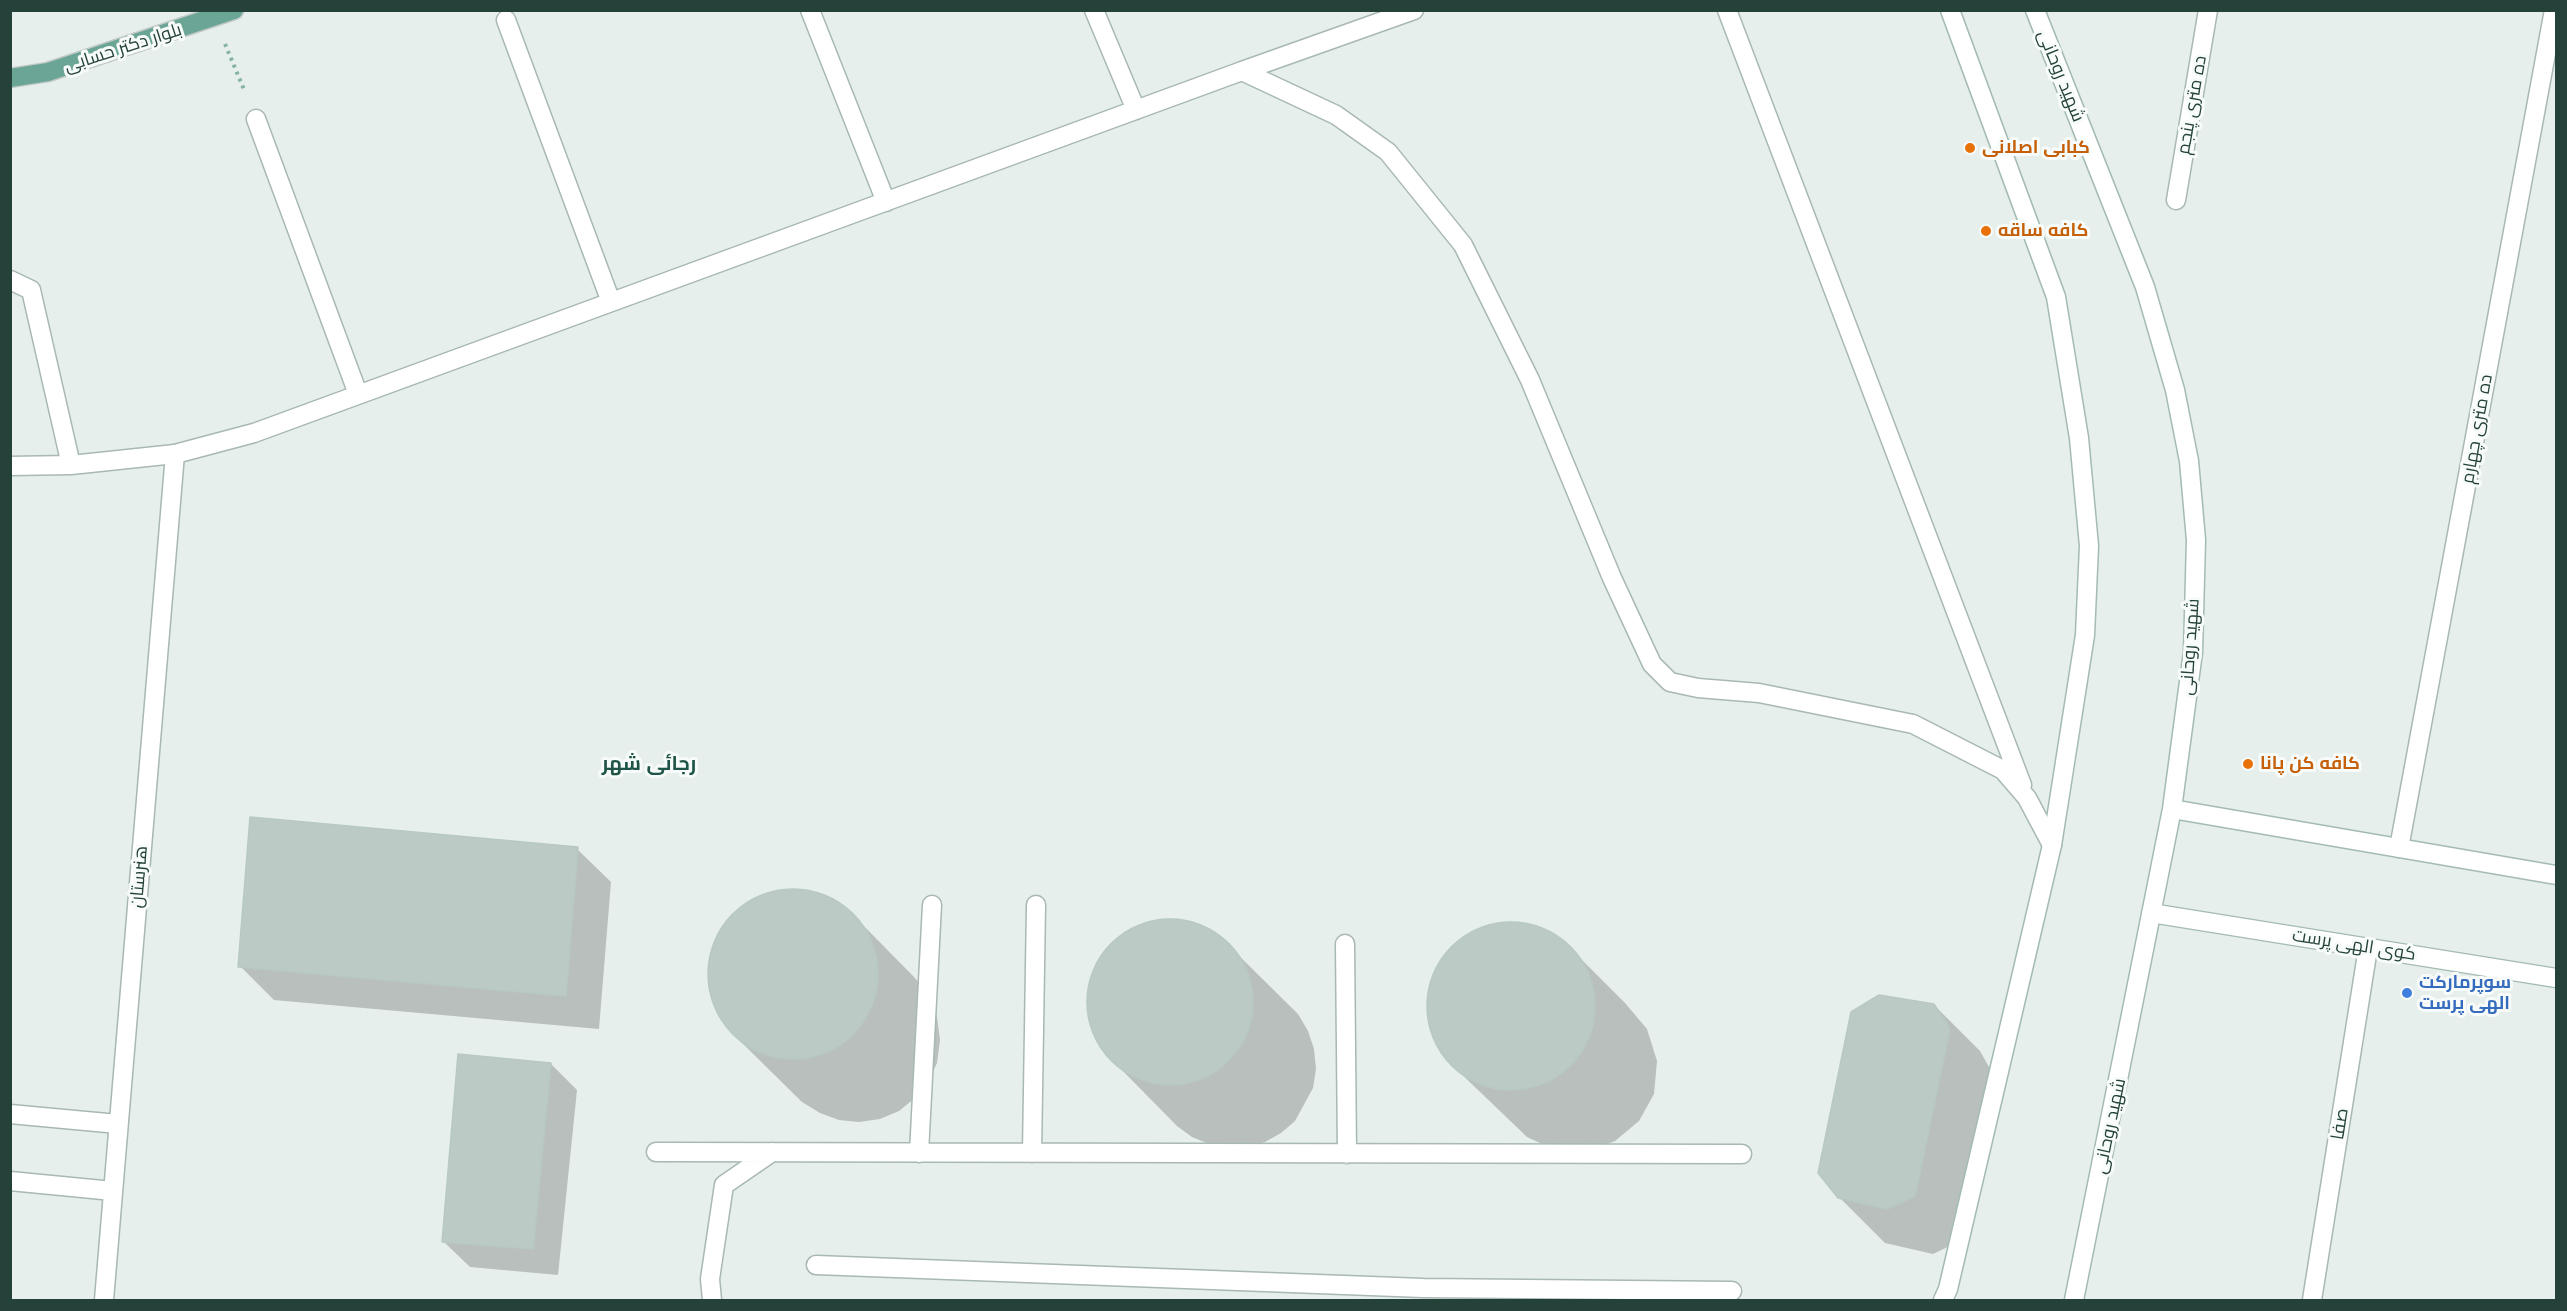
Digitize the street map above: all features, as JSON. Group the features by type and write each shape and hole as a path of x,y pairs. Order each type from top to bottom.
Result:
{"main road":[{"name":"بلوار دکتر حسابی","path":"10,78 48,72 234,10"}],"street":[{"path":"810,10 886,202"},
{"path":"1094,10 1136,110"},
{"path":"10,466 71,465 175,454 254,433 1414,10"},
{"path":"1727,10 2027,798 2052,845"},
{"path":"1943,1300 1948,1289 2052,845 2085,634 2089,546 2079,438 2056,297 1950,10"},
{"name":"شهید روحانی","path":"2035,10 2145,287 2175,390 2189,461 2196,540 2193,652 2172,809 2129,1034 2074,1300"},
{"name":"ده متری پنجم","path":"2176,200 2208,10"},
{"name":"ده متری چهارم","path":"2399,848 2554,10"},
{"path":"506,20 611,302"},
{"path":"1242,71 1336,115 1388,152 1463,245 1530,380 1612,578 1652,664 1670,682 1698,688 1770,695 1913,724 2003,770 2027,798"},
{"path":"256,119 358,394"},
{"path":"10,280 31,290 71,465"},
{"name":"هنرستان","path":"104,1300 175,454"},
{"path":"2172,809 2556,875"},
{"path":"919,1153 932,905"},
{"path":"1032,1153 1036,905"},
{"name":"کوی الهی پرست","path":"2151,912 2556,978"},
{"path":"1345,944 1347,1154"},
{"name":"صفا","path":"2312,1300 2368,948"},
{"path":"10,1114 118,1124"},
{"path":"656,1152 1742,1154"},
{"path":"712,1300 710,1279 724,1185 772,1152"},
{"path":"10,1181 113,1191"},
{"path":"816,1265 1423,1294 1732,1292"}],"path":[{"path":"215,18 256,119"}],"building":[{"path":"250,817 578,847 566,996 238,967"},
{"path":"793,889 810,890 826,895 853,914 872,941 877,957 877,991 872,1007 853,1034 826,1053 810,1058 793,1059 776,1058 760,1053 733,1034 714,1007 709,991 708,974 709,957 714,941 733,914 760,895 776,890"},
{"path":"1170,919 1186,920 1202,925 1229,943 1247,970 1252,986 1252,1018 1247,1034 1229,1061 1202,1079 1186,1084 1170,1085 1154,1084 1138,1079 1111,1061 1093,1034 1088,1018 1087,1002 1088,986 1093,970 1111,943 1138,925 1154,920"},
{"path":"1511,922 1527,923 1543,928 1571,946 1589,974 1594,990 1594,1022 1589,1038 1571,1066 1543,1084 1527,1089 1511,1090 1495,1089 1479,1084 1451,1066 1433,1038 1428,1022 1427,1006 1428,990 1433,974 1451,946 1479,928 1495,923"},
{"path":"1879,995 1934,1004 1950,1029 1915,1196 1887,1209 1838,1198 1818,1173 1851,1012"},
{"path":"458,1054 551,1063 533,1249 442,1242"},
{"path":"1599,1297 1605,1300 1541,1300 1545,1298"}],"place":[{"name":"کبابی اصلانی","path":"1970,148"},
{"name":"کافه ساقه","path":"1986,231"},
{"name":"کافه کن پانا","path":"2248,764"},
{"name":"سوپرمارکت الهی پرست","path":"2407,993"}],"district":[{"name":"رجائی شهر","path":"649,764"}]}
